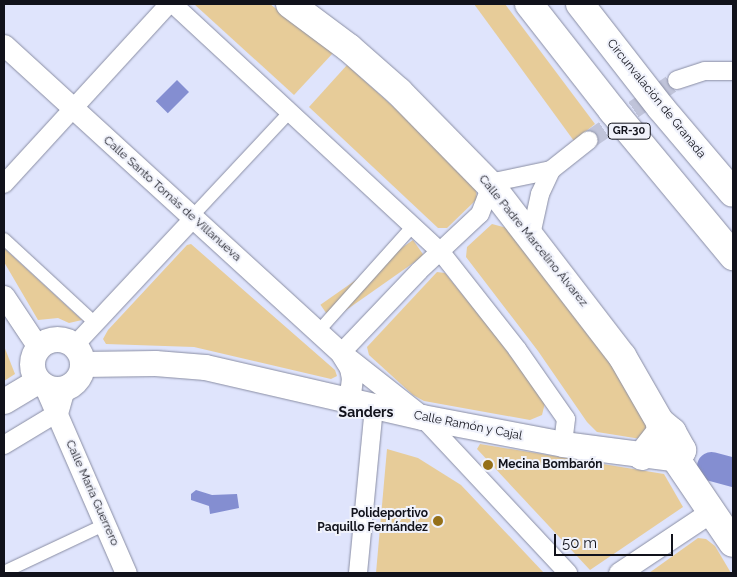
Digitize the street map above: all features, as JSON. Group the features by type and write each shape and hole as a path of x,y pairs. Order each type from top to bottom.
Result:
{"main road":[{"name":"Calle Padre Marcelino Álvarez","path":"290,4 350,48 399,92 514,212 622,356 661,427 672,432 682,450 678,459 733,544"},
{"name":"GR-30","path":"529,4 612,110 733,256"},
{"name":"Circunvalación de Granada","path":"580,4 661,108 733,193"},
{"path":"4,400 49,386 78,380 78,355 56,339 38,347 31,361 49,386"},
{"name":"Calle Ramón y Cajal","path":"78,355 186,364 349,401 378,396 422,417 563,444 642,456 678,459"},
{"path":"642,456 661,427"}],"street":[{"path":"4,184 169,4"},
{"path":"173,4 440,251 517,349 566,419 563,444"},
{"name":"Calle Santo Tomás de Villanueva","path":"4,46 73,109 196,214 341,353 378,396"},
{"path":"677,80 705,71 733,71"},
{"path":"78,355 95,323 287,115"},
{"path":"531,235 540,194 551,170 589,140"},
{"path":"341,353 440,251 480,214 491,186 499,180 551,170"},
{"path":"480,214 514,212"},
{"path":"324,324 410,229"},
{"path":"4,239 95,323"},
{"path":"4,296 38,347"},
{"name":"Calle Santo Tomás de Villanueva","path":"341,353 350,368 352,378 349,401"},
{"path":"4,445 57,413 49,386"},
{"path":"356,573 378,396"},
{"name":"Calle María Guerrero","path":"57,413 126,573"},
{"path":"422,417 568,573"},
{"path":"619,573 712,511"},
{"path":"4,572 106,524"}],"shaded area":[{"path":"194,4 270,4 333,53 294,95"},
{"path":"474,4 505,4 595,124 574,141"},
{"path":"347,65 417,128 476,190 477,199 447,228 438,228 309,107"},
{"path":"492,224 507,228 608,360 647,419 647,433 641,439 597,432 587,422 538,351 466,257 467,247"},
{"path":"413,240 424,256 331,320 320,305"},
{"path":"191,244 335,370 337,376 331,379 194,347 106,344 103,339 108,330 187,245"},
{"path":"4,248 82,320 69,323 58,318 38,320 4,262"},
{"path":"437,272 445,273 496,336 545,403 542,415 530,420 424,401 413,395 369,355 367,347"},
{"path":"4,346 15,374 4,381"},
{"path":"480,444 664,474 683,507 590,570 477,449"},
{"name":"Polideportivo Paquillo Fernández","path":"387,449 418,458 461,485 544,573 376,573"},
{"path":"698,538 706,539 715,546 731,573 649,573"}],"water":[{"path":"177,80 189,92 168,113 156,101"},
{"path":"196,490 212,495 237,494 239,508 210,514 209,506 191,500 191,494"}],"waterway":[{"path":"711,466 733,472"}],"tunnel":[{"path":"589,140 677,80"}],"place":[{"name":"Mecina Bombarón","path":"488,465"},
{"name":"Polideportivo Paquillo Fernández","path":"438,521"}],"district":[{"name":"Sanders","path":"366,412"}]}
